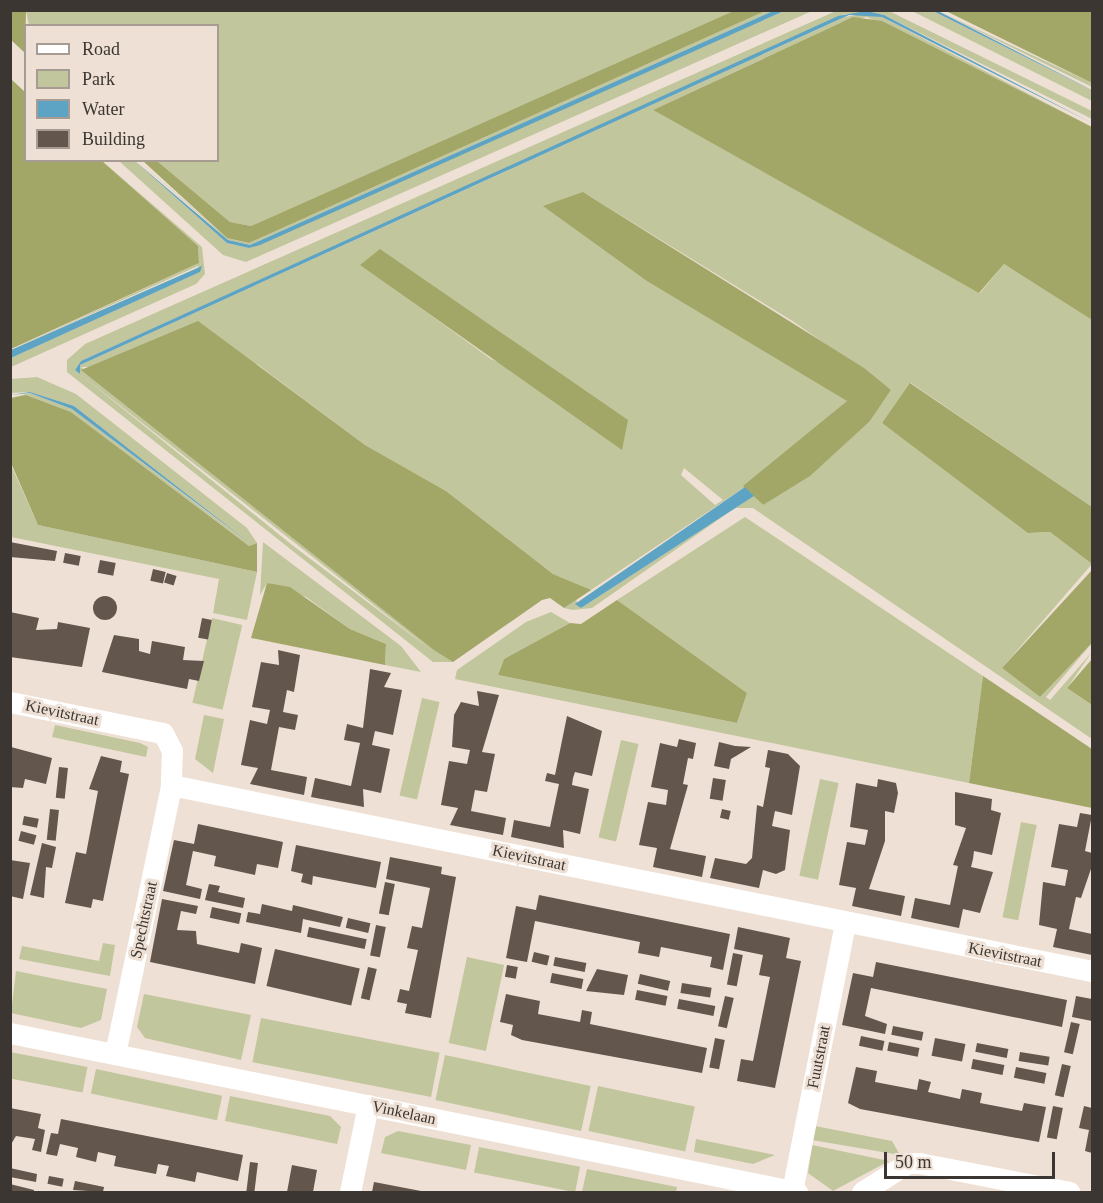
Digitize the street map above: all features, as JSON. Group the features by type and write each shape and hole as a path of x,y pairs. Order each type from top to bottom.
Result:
{"street":[{"name":"Kievitstraat","path":"10,702 163,733 172,751 171,785 845,923 1092,971"},
{"name":"Spechtstraat","path":"115,1054 171,785"},
{"name":"Fuutstraat","path":"795,1192 845,923"},
{"name":"Vinkelaan","path":"10,1033 795,1192"},
{"path":"350,1192 368,1105"},
{"path":"862,1192 908,1163 919,1163 1069,1192"}],"green space":[{"path":"736,10 765,11 249,243 227,238 144,162 158,162 230,222 251,226"},
{"path":"10,11 26,11 24,52 11,40"},
{"path":"26,11 736,11 251,226 230,222 158,162 219,162 219,24 29,24"},
{"path":"765,11 773,11 250,245 228,240 140,162 227,238 249,243"},
{"path":"784,11 812,11 246,262 223,255 120,162 136,162 227,243 249,248"},
{"path":"836,11 889,11 1092,111 1092,119 884,15 863,14 882,17 1092,127 867,17 840,23 653,110 980,293 1004,264 1092,320 1092,507 911,383 882,423 1033,533 1050,532 1092,564 1002,668 1040,697 1092,643 1046,697 1050,700 1092,652 1067,688 1092,705 1092,739 753,508 735,508 754,496 763,505 870,421 891,390 794,322 583,192 847,401 745,487 576,600 581,608 729,512 592,608 572,610 564,608 590,590 553,574 446,491 365,445 257,364 81,367 453,662 433,662 67,372 67,360 85,344","holes":["845,14 863,14 845,17 80,365 80,374 431,650 292,545 75,370 81,361","360,264 485,322 627,420 491,359","684,468 723,500 715,505 681,475"]},
{"path":"912,11 933,11 1092,90 1092,101"},
{"path":"938,11 1092,83 1092,87"},
{"path":"946,11 1092,11 1092,83"},
{"path":"853,17 882,21 1092,127 1092,320 1004,264 979,293 653,110"},
{"path":"11,79 24,91 24,162 103,162 198,246 199,263 11,349"},
{"path":"103,162 202,247 205,274 196,284 11,367 11,358 200,272 198,266 11,350 199,263 198,246"},
{"path":"583,192 864,368 891,390 870,421 810,476 763,505 743,486 847,401 647,281 543,206"},
{"path":"380,249 628,420 622,450 360,265"},
{"path":"198,321 365,445 446,491 553,574 591,590 564,608 550,598 542,600 453,662 434,650 81,370"},
{"path":"37,377 76,394 247,528 257,543 249,546 71,412 26,395 11,398 30,393 72,409 248,543 74,406 30,392 11,393 11,379"},
{"path":"910,383 1092,507 1092,564 1050,532 1028,533 882,423"},
{"path":"26,395 71,412 249,546 257,543 257,572 38,525 11,463 11,398"},
{"path":"10,463 38,525 257,572 247,620 213,613 219,579 11,537"},
{"path":"745,517 983,676 969,783 455,679 457,670 526,622 551,612 570,623 504,659 498,675 737,723 747,693 617,600"},
{"path":"263,542 401,646 421,672 385,665 386,644 350,629 306,597 267,583 260,595"},
{"path":"1092,570 1092,643 1040,697 1002,668"},
{"path":"267,583 290,587 350,629 386,644 385,665 251,638"},
{"path":"617,600 747,693 737,723 498,675 504,659 570,623 581,624"},
{"path":"212,618 242,625 223,710 192,703"},
{"path":"1092,659 1092,705 1067,688"},
{"path":"983,676 1092,749 1092,808 969,783"},
{"path":"422,698 440,702 417,799 400,795"},
{"path":"204,715 224,719 213,773 195,759"},
{"path":"55,725 140,743 148,747 146,757 52,737"},
{"path":"621,740 639,744 616,841 599,837"},
{"path":"820,779 839,783 818,880 799,876"},
{"path":"1021,822 1037,825 1018,920 1002,917"},
{"path":"103,943 115,945 110,976 19,959 22,946 99,961"},
{"path":"467,957 504,965 486,1051 449,1043"},
{"path":"16,971 107,989 101,1020 81,1028 11,1013"},
{"path":"144,994 251,1015 241,1060 145,1038 137,1027"},
{"path":"261,1018 440,1053 431,1097 252,1062"},
{"path":"10,1052 88,1067 83,1093 10,1078"},
{"path":"445,1055 591,1086 581,1131 435,1100"},
{"path":"96,1069 222,1096 217,1120 91,1093"},
{"path":"598,1086 695,1107 685,1152 588,1131"},
{"path":"230,1096 330,1116 341,1127 337,1144 225,1121"},
{"path":"815,1126 892,1141 900,1155 812,1140"},
{"path":"398,1131 471,1145 466,1170 381,1153 385,1137"},
{"path":"696,1139 775,1155 753,1164 694,1152"},
{"path":"812,1145 889,1161 833,1191 808,1173"},
{"path":"479,1147 580,1167 575,1192 474,1173"},
{"path":"587,1169 677,1187 676,1192 582,1192"}],"water":[{"path":"773,11 784,11 249,248 227,243 136,162 228,240 250,245"},
{"path":"866,11 884,15 1092,123 882,17 849,15 80,365 80,374 75,370 81,361 838,16"},
{"path":"933,11 938,11 1092,90"},
{"path":"202,266 200,272 11,358 11,350"},
{"path":"30,392 74,406 249,543 72,409 30,393 11,395"},
{"path":"745,487 754,496 581,608 575,604"}],"building":[{"path":"10,542 57,551 55,561 10,557"},
{"path":"65,553 81,556 79,566 63,563"},
{"path":"100,560 116,563 113,576 98,573"},
{"path":"153,569 166,572 163,584 150,581"},
{"path":"167,573 177,576 174,585 164,583"},
{"path":"105,596 113,600 117,608 113,616 105,620 97,616 93,608 97,600"},
{"path":"10,612 39,618 36,630 57,629 58,622 90,628 82,667 10,657"},
{"path":"202,618 212,620 208,640 198,638"},
{"path":"114,635 139,639 139,651 150,654 152,641 185,647 183,660 204,661 199,681 189,679 187,689 102,672"},
{"path":"278,650 300,655 294,692 287,690 283,712 298,715 295,730 279,727 271,770 307,777 304,795 250,784 258,768 241,765 250,720 267,724 270,710 252,707 261,662 279,665"},
{"path":"370,669 391,673 384,687 402,690 393,735 375,731 372,745 390,749 381,793 363,789 364,807 311,797 315,778 351,786 360,743 344,740 347,724 363,728"},
{"path":"477,691 499,695 482,752 495,754 487,792 475,790 471,811 506,818 503,835 450,825 458,808 441,805 449,761 467,764 470,750 452,747 454,715 461,702 479,706"},
{"path":"567,716 602,731 592,776 575,772 573,778 572,785 589,789 580,834 563,830 564,848 511,837 514,820 550,827 559,784 545,781 547,773 555,775"},
{"path":"679,739 696,743 693,759 688,758 683,784 688,785 670,849 706,856 702,877 653,867 657,848 639,845 648,802 666,805 668,790 651,787 660,743 677,747"},
{"path":"719,742 751,747 731,759 729,769 714,766"},
{"path":"11,747 52,758 46,784 25,779 23,788 10,787"},
{"path":"768,750 788,754 800,766 792,815 775,811 772,826 790,830 785,870 776,874 763,870 759,888 710,878 715,858 746,864 752,858 757,805 763,807 770,768 765,767"},
{"path":"101,756 122,761 120,772 129,774 103,901 93,899 91,908 65,903 76,852 86,854 98,791 89,789"},
{"path":"59,767 68,768 65,799 56,798"},
{"path":"713,778 726,780 723,801 710,799"},
{"path":"878,779 896,783 898,793 894,813 885,811 885,841 869,889 905,896 901,916 852,906 856,888 839,885 847,842 865,845 868,830 850,827 856,783 877,787"},
{"path":"955,792 992,799 991,810 1001,813 992,855 974,851 971,867 993,872 980,913 963,909 959,928 911,918 915,898 950,905 958,866 953,865 966,828 955,825"},
{"path":"50,809 59,810 56,841 47,840"},
{"path":"722,809 731,811 729,820 720,818"},
{"path":"1080,813 1092,815 1085,851 1092,853 1092,866 1081,898 1076,897 1069,929 1092,934 1092,955 1053,947 1057,929 1039,925 1043,882 1065,886 1068,870 1051,867 1059,824 1077,827"},
{"path":"24,816 39,819 37,828 22,825"},
{"path":"198,824 283,842 278,868 257,864 255,875 214,866 216,856 193,851 186,885 202,889 200,899 163,891 174,840 194,844"},
{"path":"21,831 36,835 34,845 18,841"},
{"path":"42,843 56,847 52,868 46,867 44,898 30,895"},
{"path":"296,845 381,862 376,888 313,876 312,885 301,882 303,874 291,871"},
{"path":"390,857 442,867 441,874 456,877 431,1018 405,1013 407,1004 397,1002 400,989 409,991 418,950 407,948 412,926 422,928 430,888 386,879"},
{"path":"10,860 30,863 23,899 10,896"},
{"path":"385,882 395,884 389,915 379,913"},
{"path":"209,884 220,886 218,892 245,898 243,908 205,900"},
{"path":"539,895 730,934 723,970 710,967 712,957 661,947 659,957 638,953 640,942 535,921 527,962 506,958 516,906 536,910"},
{"path":"162,899 198,906 196,914 181,911 177,930 196,931 197,944 239,953 241,943 262,948 255,984 150,962"},
{"path":"262,904 292,911 293,905 343,917 340,927 303,919 301,933 246,922 248,912 260,914"},
{"path":"212,907 241,913 239,924 210,918"},
{"path":"348,918 370,923 368,933 346,928"},
{"path":"376,925 386,927 380,957 370,955"},
{"path":"309,927 367,939 365,949 307,937"},
{"path":"738,927 790,938 786,958 801,961 775,1088 737,1081 741,1059 753,1061 770,977 759,975 763,955 734,949"},
{"path":"275,949 360,969 351,1006 266,986"},
{"path":"534,952 550,956 547,966 532,962"},
{"path":"733,953 743,955 737,986 727,984"},
{"path":"555,957 586,963 585,972 553,966"},
{"path":"876,962 1067,1000 1062,1027 871,988 865,1016 887,1024 885,1034 842,1025 853,973 873,977"},
{"path":"507,965 518,967 516,979 505,977"},
{"path":"368,967 377,969 370,1000 361,998"},
{"path":"597,969 628,975 624,995 586,991"},
{"path":"552,973 583,979 582,989 550,983"},
{"path":"640,974 670,981 668,991 638,984"},
{"path":"682,983 712,988 710,998 680,993"},
{"path":"637,990 667,996 666,1006 635,1000"},
{"path":"506,994 540,1001 538,1014 580,1022 582,1010 592,1012 590,1024 707,1048 702,1073 522,1040 511,1035 513,1025 500,1022"},
{"path":"725,996 734,998 727,1028 718,1026"},
{"path":"1076,996 1092,999 1092,1021 1072,1017"},
{"path":"679,999 715,1006 713,1016 677,1009"},
{"path":"1071,1022 1080,1024 1073,1054 1064,1052"},
{"path":"893,1026 923,1032 922,1041 891,1035"},
{"path":"861,1036 884,1041 882,1051 859,1046"},
{"path":"715,1038 725,1040 719,1069 709,1067"},
{"path":"935,1038 965,1044 962,1062 932,1056"},
{"path":"889,1042 919,1048 918,1057 887,1051"},
{"path":"977,1043 1008,1049 1007,1058 975,1052"},
{"path":"1020,1052 1050,1057 1048,1066 1019,1061"},
{"path":"973,1059 1004,1065 1003,1075 971,1069"},
{"path":"1062,1064 1071,1066 1064,1097 1055,1095"},
{"path":"856,1067 877,1071 875,1082 917,1090 919,1079 931,1082 928,1092 960,1099 962,1089 982,1093 980,1103 1022,1111 1024,1103 1046,1107 1039,1142 860,1109 848,1103"},
{"path":"1016,1067 1046,1073 1044,1084 1014,1078"},
{"path":"1053,1106 1063,1108 1057,1139 1047,1137"},
{"path":"1084,1106 1092,1108 1092,1153 1085,1151 1089,1130 1079,1128"},
{"path":"10,1108 41,1114 38,1128 45,1130 41,1152 32,1150 35,1139 16,1136 10,1146"},
{"path":"61,1119 243,1155 238,1181 197,1172 195,1182 166,1176 169,1166 158,1164 156,1174 114,1166 116,1156 98,1152 96,1162 76,1157 78,1148 60,1144 57,1156 46,1154 51,1133 58,1134"},
{"path":"250,1162 258,1163 254,1192 246,1192"},
{"path":"292,1165 317,1170 313,1192 287,1192"},
{"path":"10,1168 37,1174 36,1182 10,1177"},
{"path":"49,1176 64,1179 62,1187 47,1184"},
{"path":"75,1181 104,1187 103,1192 73,1190"},
{"path":"374,1182 421,1191 421,1192 372,1192"},
{"path":"10,1184 34,1190 34,1192 10,1192"}]}
